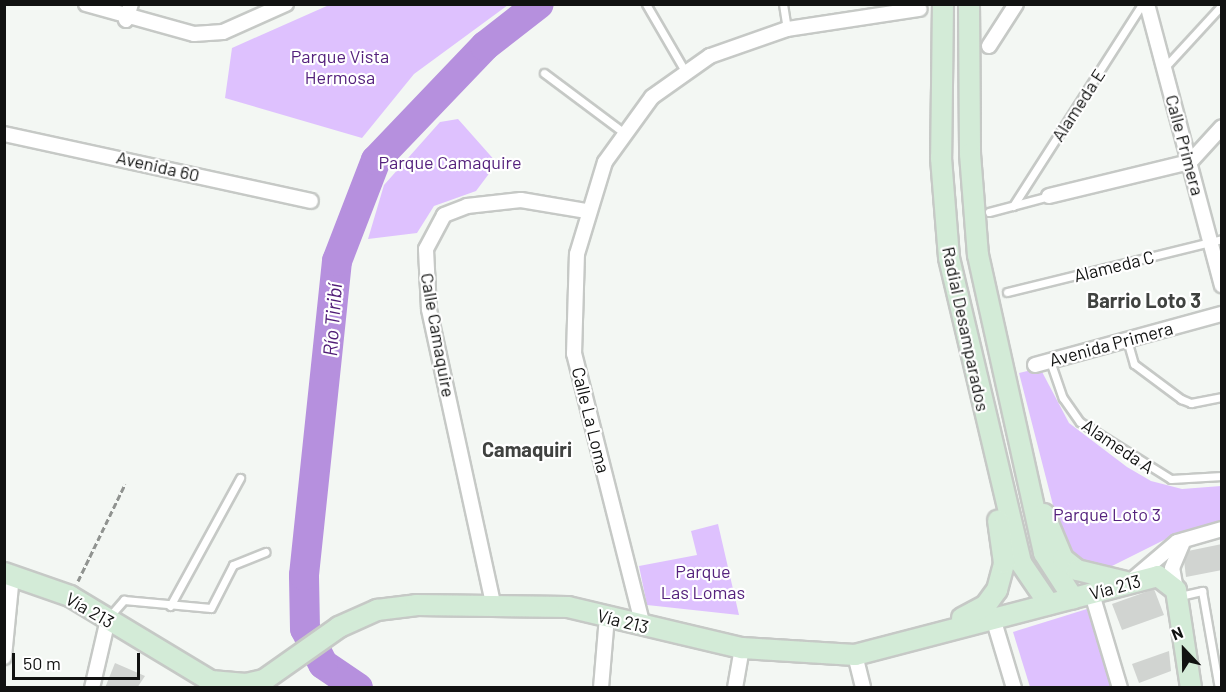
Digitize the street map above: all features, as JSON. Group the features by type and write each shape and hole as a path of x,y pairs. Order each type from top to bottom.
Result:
{"main road":[{"name":"Radial Desamparados","path":"944,4 941,158 949,258 998,481 1021,563 1049,604"},
{"name":"Radial Desamparados","path":"969,4 970,154 978,255 1044,553 1082,596"},
{"path":"1027,479 1063,559 1083,572 1129,583"},
{"path":"993,618 1002,601 1004,563 998,481"},
{"path":"927,637 986,605 1004,563"},
{"name":"Vía 213","path":"8,574 70,596 211,684 246,684 282,668 339,627 377,610 493,603 568,606 643,626 742,648 855,655 1158,576 1176,593"},
{"path":"1176,593 1191,687"}],"street":[{"path":"86,4 126,20 194,34 223,32 276,6"},
{"path":"126,20 131,4"},
{"path":"989,46 1016,4"},
{"name":"Calle Primera","path":"1147,4 1190,162 1216,241 1221,285"},
{"path":"622,132 685,71 729,47 787,29 876,10 919,9"},
{"path":"1049,196 1190,162 1221,127"},
{"name":"Calle La Loma","path":"622,132 587,211 572,302 574,354 643,626"},
{"name":"Avenida 60","path":"4,134 311,201"},
{"name":"Calle Camaquire","path":"493,603 429,309 426,249 444,215 467,206 521,200 587,211"},
{"name":"Avenida Primera","path":"1035,365 1221,314"},
{"path":"1129,583 1185,538 1221,530"},
{"path":"1176,593 1174,558 1185,538"},
{"path":"4,657 8,574"},
{"path":"1082,596 1120,687"},
{"path":"602,687 607,617"},
{"path":"993,618 1014,687"},
{"path":"92,687 108,619"},
{"path":"735,687 742,648"},
{"path":"855,655 863,687"}],"lane":[{"path":"645,4 685,71"},
{"path":"783,4 787,29"},
{"name":"Alameda E","path":"1013,206 1142,4"},
{"path":"1165,67 1221,5"},
{"path":"544,73 622,132"},
{"path":"989,212 1049,196"},
{"name":"Alameda C","path":"1006,292 1216,241"},
{"path":"1127,340 1134,364 1181,399 1191,403 1221,397"},
{"name":"Alameda A","path":"1050,361 1060,392 1080,422 1171,479 1221,476"},
{"path":"170,606 240,478"},
{"path":"108,619 124,600 211,608 233,565 265,552"},
{"path":"1176,593 1202,591 1219,687"}],"path":[{"path":"84,567 125,484"}],"green space":[{"name":"Parque Vista Hermosa","path":"329,5 508,5 414,74 362,138 225,98 232,48"},
{"name":"Parque Camaquire","path":"458,119 497,163 476,191 434,206 417,233 368,239 384,185 440,122"},
{"name":"Parque Loto 3","path":"1040,368 1069,423 1127,467 1151,481 1182,489 1221,486 1221,525 1176,534 1102,571 1080,563 1063,544 1019,373"},
{"name":"Parque Las Lomas","path":"718,524 739,615 647,605 639,566 697,555 691,531"},
{"path":"1087,609 1112,687 1030,687 1013,632"}],"building":[{"path":"1222,544 1222,570 1186,577 1183,552"},
{"path":"1154,589 1164,615 1122,630 1112,604"},
{"path":"1169,651 1171,671 1139,683 1132,664"},
{"path":"115,663 145,676 137,688 105,688"}],"waterway":[{"name":"Río Tiribí","path":"358,688 323,664 305,629 304,575 337,261 376,160 485,46 539,4"}],"district":[{"name":"Barrio Loto 3","path":"1144,300"},
{"name":"Camaquiri","path":"527,449"}]}
